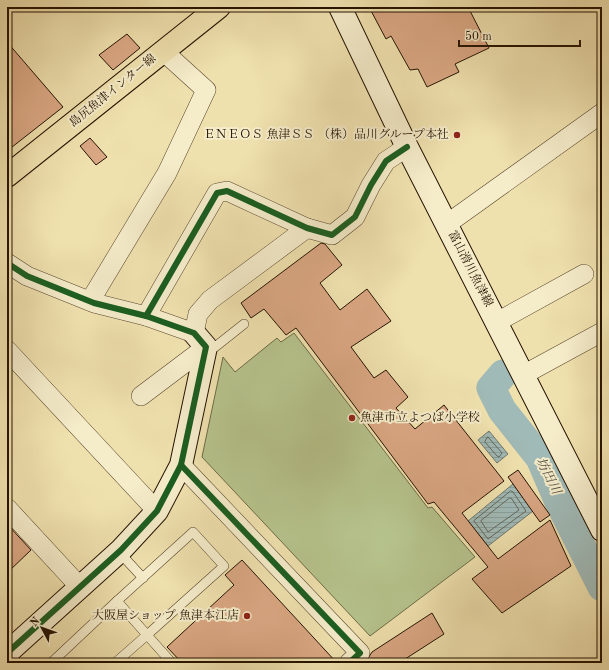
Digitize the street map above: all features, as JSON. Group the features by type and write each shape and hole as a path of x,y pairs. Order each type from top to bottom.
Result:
{"main road":[{"name":"島尻魚津インター線","path":"7,176 219,7"},
{"name":"富山滑川魚津線","path":"340,7 407,147 602,530"},
{"path":"7,653 119,552 157,511 181,465 200,340"}],"street":[{"path":"90,301 167,173 206,90 163,51"},
{"path":"447,224 602,113"},
{"path":"146,316 217,193 227,191 307,228 332,235 355,217 371,185 386,161 407,147"},
{"path":"200,340 198,314 210,300 307,228"},
{"path":"7,263 27,276 90,301 146,316 200,340"},
{"path":"497,322 584,274"},
{"path":"524,375 602,332"},
{"path":"141,396 200,340"},
{"path":"7,350 157,511"},
{"path":"181,465 360,653 349,663"},
{"path":"7,508 80,587"}],"lane":[{"path":"200,340 215,347 244,324"},
{"path":"51,663 193,532 224,566 115,663"},
{"path":"119,552 143,578"},
{"path":"117,601 172,663"}],"green space":[{"path":"294,333 428,508 432,507 475,557 370,636 202,457 223,357 235,372 277,338 281,342"}],"water":[{"path":"489,431 508,454 497,463 478,440"},
{"path":"513,484 533,511 488,546 468,521"}],"building":[{"path":"369,7 428,7 430,11 441,7 468,7 489,48 455,64 459,72 427,87 418,69 410,70 391,36 386,39"},
{"path":"127,34 140,48 113,70 99,55"},
{"path":"7,42 63,107 7,151"},
{"path":"90,138 107,157 96,165 80,146"},
{"path":"321,243 325,244 342,265 320,283 340,310 367,289 391,321 351,347 374,378 386,370 408,397 396,408 415,429 444,405 504,481 462,513 498,559 550,520 571,566 502,613 472,579 488,567 434,502 428,504 296,328 286,335 264,309 251,318 241,303"},
{"path":"518,470 550,515 540,522 508,477"},
{"path":"7,524 31,550 7,573"},
{"name":"大阪屋ショップ 魚津本江店","path":"242,560 337,663 182,663 167,647 234,585 225,575"},
{"path":"432,613 444,634 399,663 365,663 372,652"}],"waterway":[{"name":"坊田川","path":"503,374 491,388 502,410 540,458 559,502 602,587"}],"cycle path":[{"path":"146,316 217,193 227,191 307,228 332,235 355,217 371,185 386,161 407,147"},
{"path":"7,263 27,276 94,303 146,316 194,333 206,347 181,465 157,511 121,550 7,653"},
{"path":"181,465 360,653 349,663"}],"place":[{"name":"ＥＮＥＯＳ 魚津ＳＳ （株）品川グループ本社","path":"457,135"},
{"name":"魚津市立よつば小学校","path":"352,418"},
{"name":"大阪屋ショップ 魚津本江店","path":"247,616"}]}
